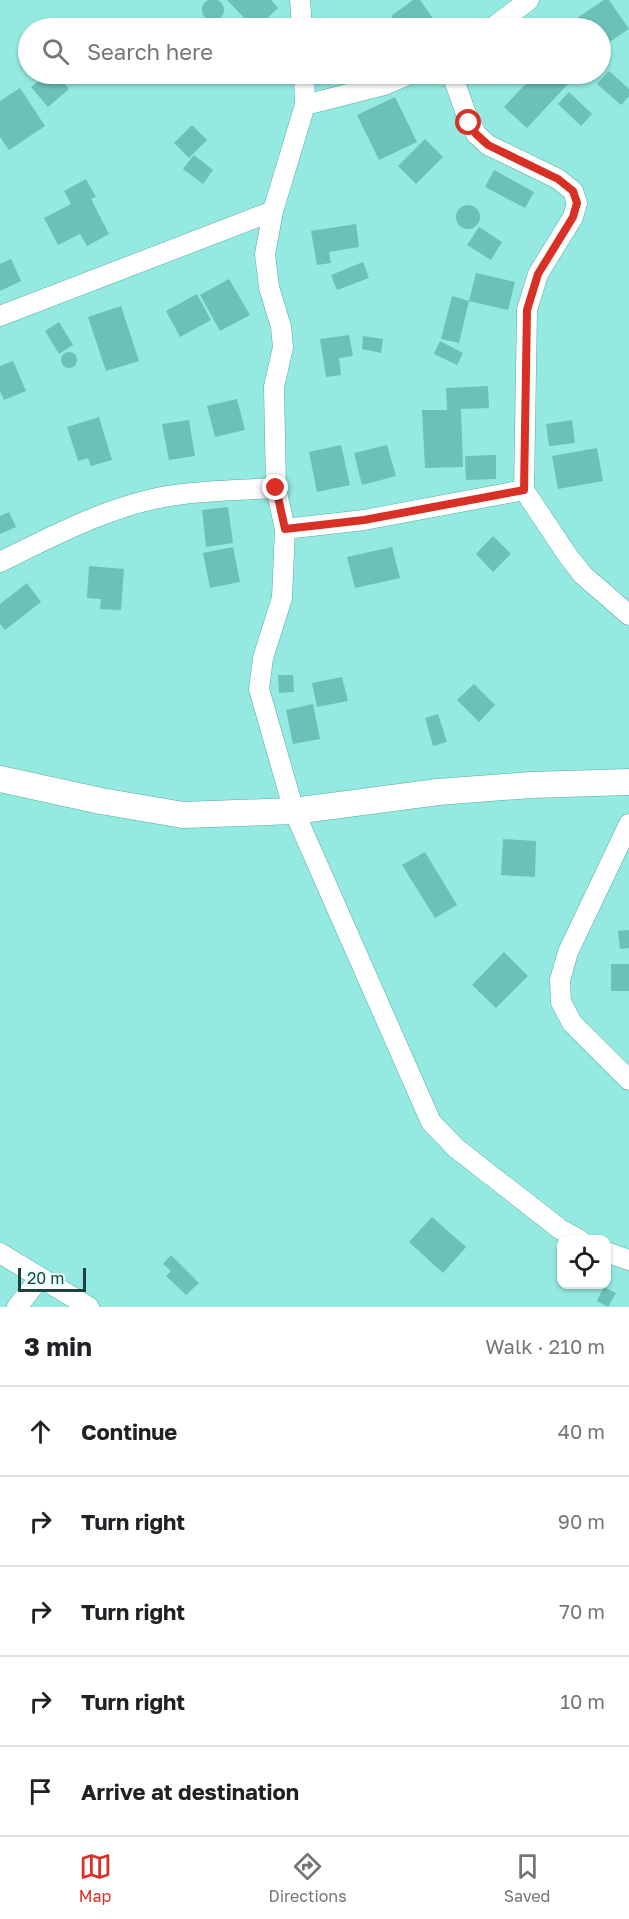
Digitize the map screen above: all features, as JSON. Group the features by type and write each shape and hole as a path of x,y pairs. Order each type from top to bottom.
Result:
{"street":[{"path":"300,0 301,18"},
{"path":"505,18 529,0"},
{"path":"305,84 306,105 273,211 265,254 269,287 281,327 283,347 274,387 276,488 285,529 282,598 262,658 259,688 294,811 431,1122 456,1148 560,1229 572,1235"},
{"path":"306,105 386,84"},
{"path":"455,84 467,117 476,134 488,145 558,179 573,191 577,203 573,217 538,274 527,310 524,490 583,575 629,615"},
{"path":"0,316 273,211"},
{"path":"0,562 83,523 175,495 276,488"},
{"path":"285,529 364,520 524,490"},
{"path":"0,779 101,801 183,815 294,811 438,792 531,785 629,782"},
{"path":"629,825 568,952 560,980 561,1002 572,1023 629,1080"},
{"path":"0,1254 89,1307"},
{"path":"611,1254 629,1260"},
{"path":"17,1307 40,1278"}],"building":[{"path":"209,-1 217,-1 224,6 224,14 221,18 205,18 202,14 202,6"},
{"path":"227,0 271,0 278,8 268,18 244,18"},
{"path":"413,0 420,0 433,18 392,18 391,16"},
{"path":"604,0 609,0 629,29 611,41 611,18 577,18"},
{"path":"611,73 629,89 629,96 621,105 597,84 611,84"},
{"path":"35,84 65,84 69,89 48,107 31,87"},
{"path":"526,84 567,85 527,128 504,107"},
{"path":"20,88 45,126 9,150 0,137 0,101"},
{"path":"569,92 592,114 581,126 558,104"},
{"path":"395,97 417,142 379,160 357,115"},
{"path":"192,125 207,140 189,158 174,143"},
{"path":"425,139 443,157 416,184 398,166"},
{"path":"194,155 213,170 203,184 183,169"},
{"path":"494,170 534,192 525,208 485,187"},
{"path":"86,179 96,197 91,199 109,234 87,246 80,234 58,245 44,218 71,204 64,191"},
{"path":"468,205 477,208 480,217 477,226 468,229 459,226 456,217 459,208"},
{"path":"356,224 359,247 329,252 331,263 317,265 311,231"},
{"path":"479,227 502,242 491,260 467,245"},
{"path":"11,259 21,281 0,291 0,264"},
{"path":"363,262 369,278 337,290 331,275"},
{"path":"476,273 515,282 508,310 469,301"},
{"path":"229,279 250,315 220,331 200,295"},
{"path":"197,294 211,320 180,337 166,311"},
{"path":"452,296 469,301 459,343 441,339"},
{"path":"121,306 139,361 106,371 88,317"},
{"path":"59,322 73,345 59,354 45,331"},
{"path":"349,335 353,356 339,358 341,375 326,377 320,339"},
{"path":"363,336 383,339 381,353 362,349"},
{"path":"440,341 463,353 457,365 434,354"},
{"path":"66,352 72,352 77,360 75,366 66,368 61,363 61,357"},
{"path":"13,361 26,391 4,400 0,391 0,366"},
{"path":"488,386 489,408 461,409 463,467 425,468 422,410 447,410 446,388"},
{"path":"237,399 245,430 215,437 207,406"},
{"path":"99,417 112,460 91,466 88,458 78,461 67,427"},
{"path":"189,420 195,456 169,460 162,424"},
{"path":"572,420 575,443 549,446 546,424"},
{"path":"341,445 350,485 317,492 309,452"},
{"path":"387,445 396,476 362,485 354,453"},
{"path":"597,448 603,481 558,489 552,456"},
{"path":"496,455 496,479 466,480 465,456"},
{"path":"228,507 233,543 206,547 202,510"},
{"path":"9,512 16,527 0,534 0,516"},
{"path":"493,536 511,554 493,572 476,554"},
{"path":"233,547 240,582 210,588 203,553"},
{"path":"392,547 400,578 355,588 347,557"},
{"path":"89,566 124,569 121,610 100,609 101,599 87,598"},
{"path":"27,583 41,602 5,630 0,624 0,604"},
{"path":"278,675 293,675 294,692 279,693"},
{"path":"342,677 348,701 317,707 312,683"},
{"path":"474,684 495,705 479,722 457,700"},
{"path":"313,704 320,739 293,744 286,710"},
{"path":"438,714 447,742 433,746 425,718"},
{"path":"503,839 536,841 535,877 501,875"},
{"path":"425,852 457,905 435,918 402,865"},
{"path":"629,930 629,948 620,949 618,931"},
{"path":"504,952 528,976 496,1008 472,985"},
{"path":"611,964 629,964 629,991 611,991"},
{"path":"432,1217 466,1247 443,1273 409,1242"},
{"path":"171,1255 199,1283 186,1295 166,1276 171,1271 163,1264"},
{"path":"603,1289 616,1293 608,1307 597,1301"}],"route":[{"path":"276,488 285,529 364,520 524,490 527,310 538,274 573,217 577,203 573,191 558,179 488,145 476,134 469,123"}]}
